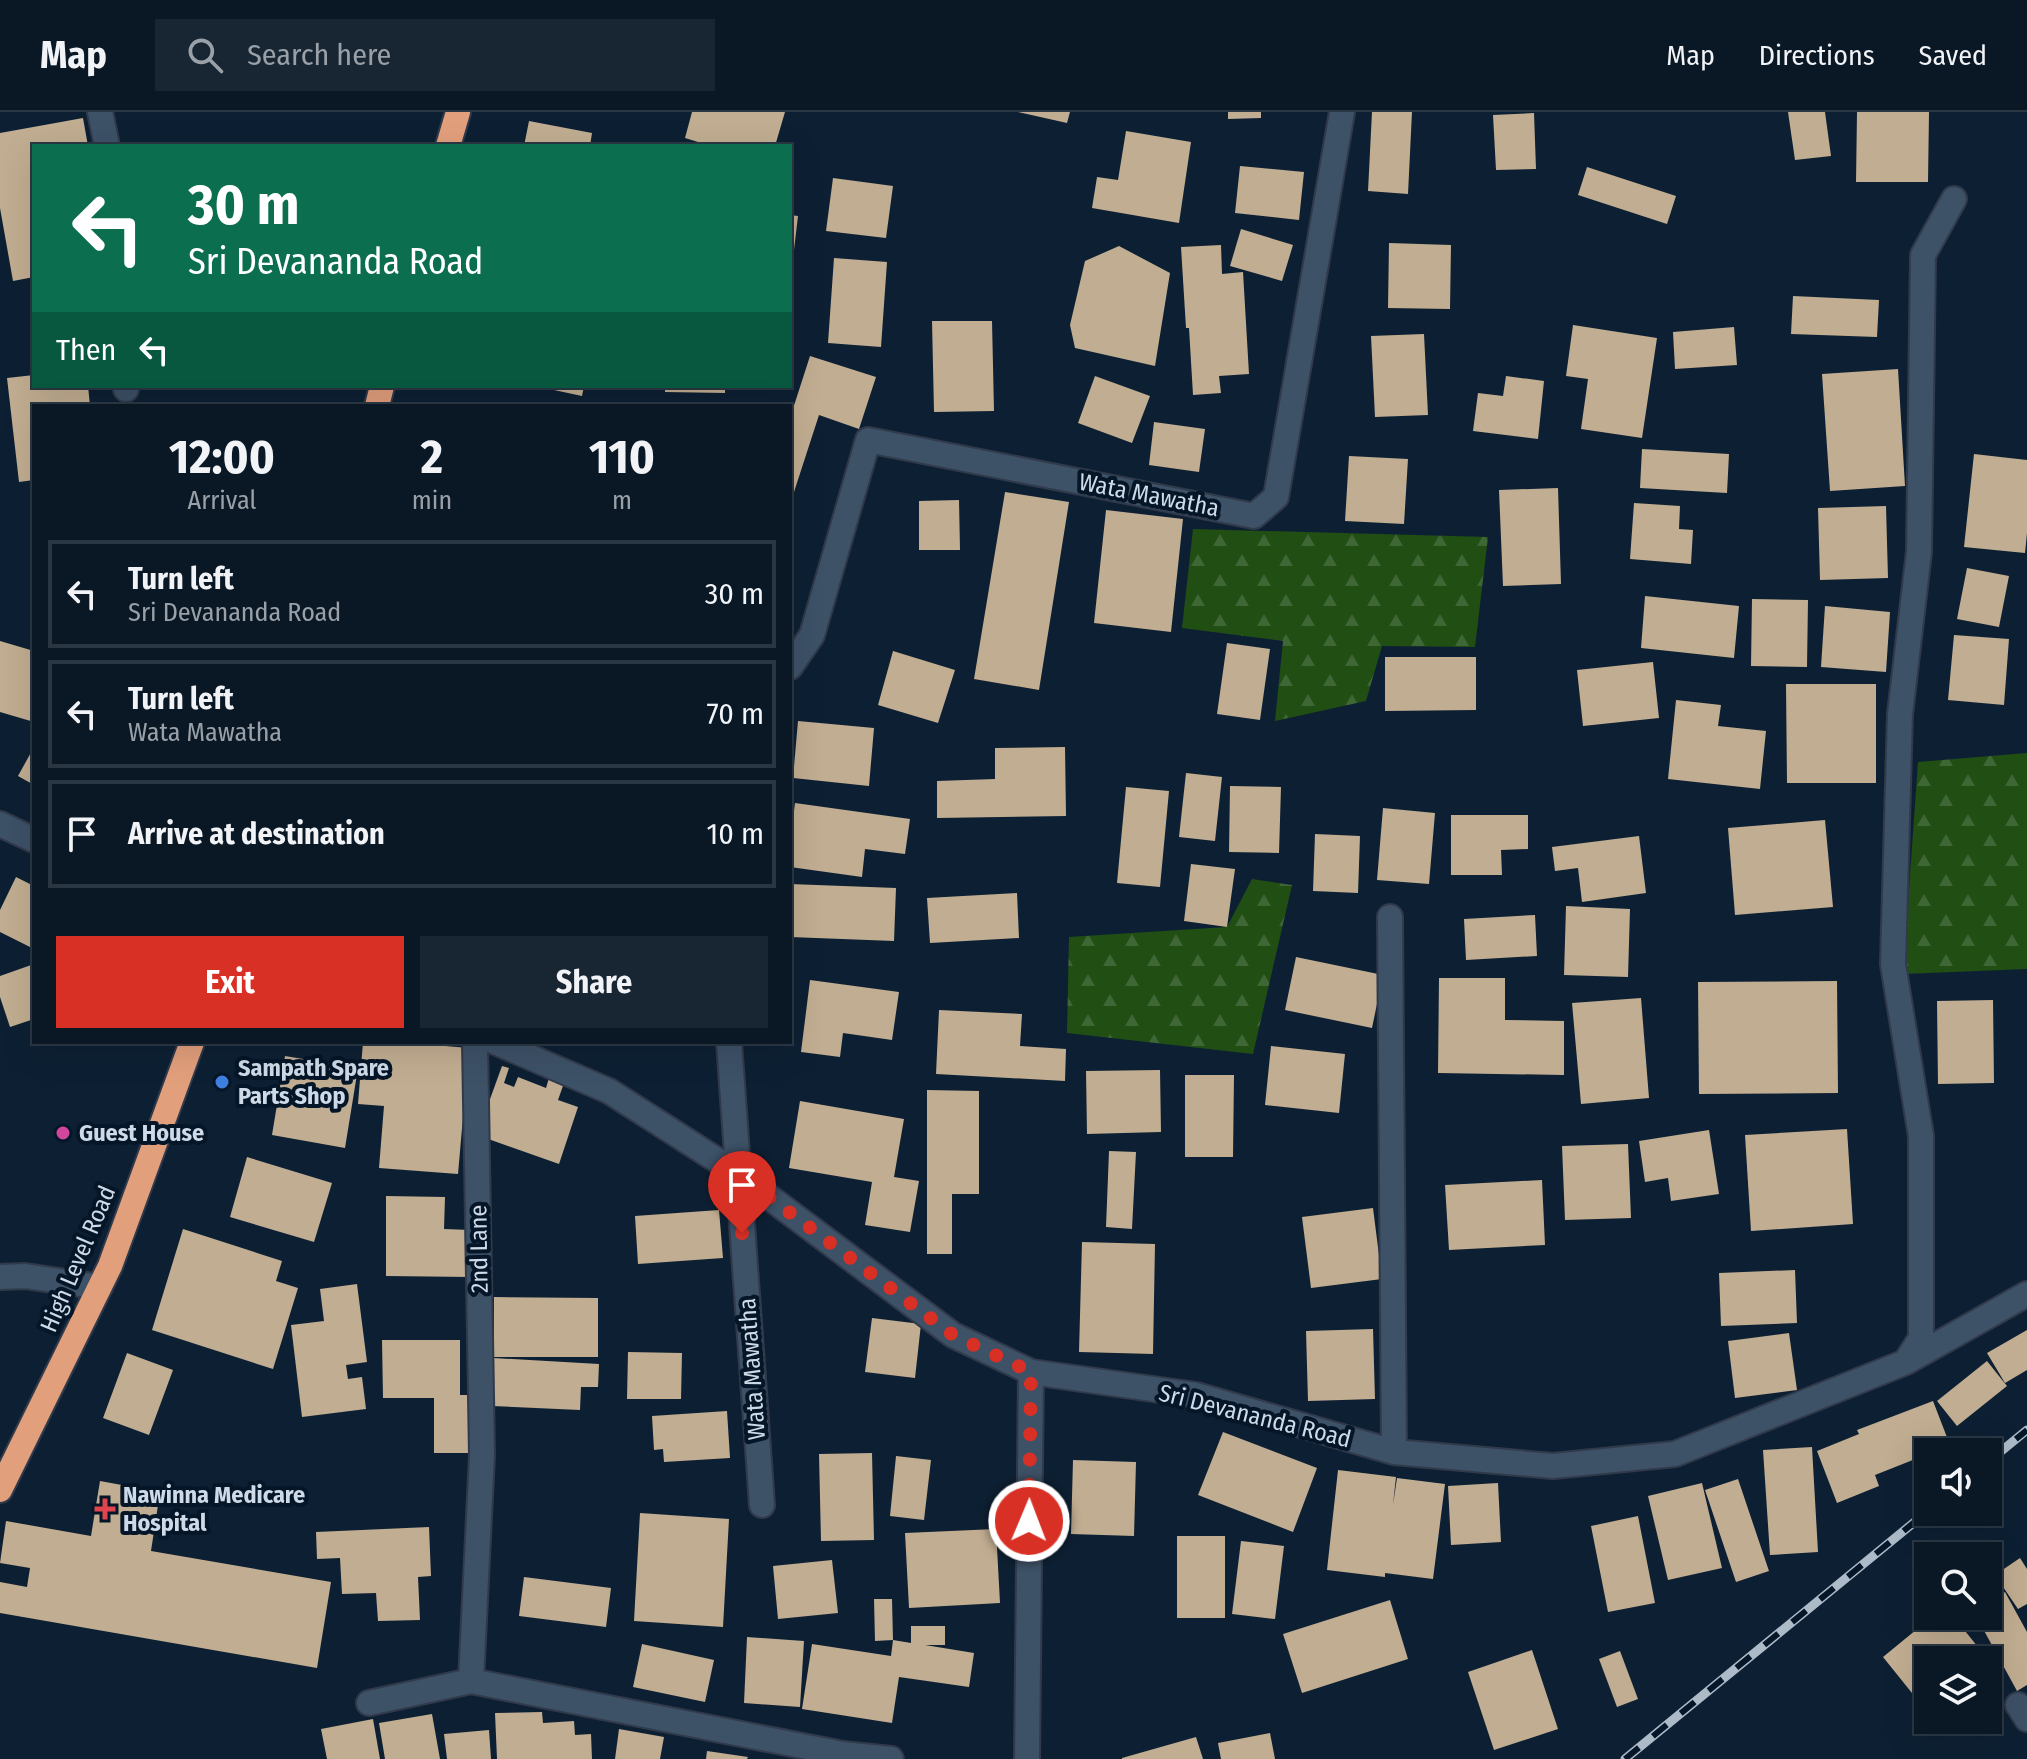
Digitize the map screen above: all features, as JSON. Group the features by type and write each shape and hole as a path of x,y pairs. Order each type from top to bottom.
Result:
{"highway":[{"path":"449,144 458,112"},
{"name":"High Level Road","path":"0,1490 110,1266 191,1044"}],"street":[{"path":"100,112 107,144"},
{"name":"Wata Mawatha","path":"792,664 812,635 868,440 1254,516 1276,497 1342,112"},
{"path":"1906,1362 1921,1338 1921,1136 1893,964 1900,714 1919,552 1923,255 1954,199"},
{"path":"0,824 32,839"},
{"path":"1390,917 1394,1452"},
{"name":"2nd Lane","path":"471,1681 482,1455 475,1044"},
{"name":"Sri Devananda Road","path":"500,1044 609,1091 737,1173 953,1335 1031,1372 1196,1395 1394,1452 1553,1466 1675,1454 1906,1362 2027,1294"},
{"name":"Wata Mawatha","path":"729,1044 762,1505"},
{"path":"0,1277 25,1276 100,1287"},
{"path":"1027,1759 1031,1372"},
{"path":"369,1703 471,1681 843,1754 891,1759"}],"green space":[{"path":"1193,529 1488,537 1475,647 1382,646 1366,701 1275,721 1283,641 1182,628"},
{"path":"2027,753 2027,969 1903,974 1918,762"},
{"path":"1252,879 1292,885 1253,1054 1067,1033 1069,937 1227,927"}],"building":[{"path":"692,112 785,112 776,144 704,144 685,138"},
{"path":"1018,112 1070,112 1067,123"},
{"path":"1228,112 1261,112 1261,118 1228,119"},
{"path":"1372,112 1412,112 1408,194 1368,191"},
{"path":"1788,112 1825,112 1831,156 1795,160"},
{"path":"1857,112 1929,112 1928,182 1856,182"},
{"path":"1534,113 1536,169 1496,170 1493,115"},
{"path":"83,118 88,144 32,144 32,277 13,281 0,208 0,133"},
{"path":"529,121 592,133 590,144 524,144"},
{"path":"1126,131 1191,142 1179,223 1092,208 1097,177 1118,180"},
{"path":"1240,166 1304,172 1299,220 1235,213"},
{"path":"1587,167 1676,196 1667,224 1578,195"},
{"path":"833,178 893,186 886,238 826,231"},
{"path":"792,215 798,216 792,267"},
{"path":"1241,229 1293,245 1282,281 1230,266"},
{"path":"1389,243 1451,245 1450,309 1388,308"},
{"path":"1221,245 1222,274 1243,272 1249,374 1219,376 1221,393 1193,395 1181,247"},
{"path":"1119,246 1170,273 1155,366 1075,348 1070,325 1085,261"},
{"path":"834,258 887,262 881,347 828,343"},
{"path":"1793,296 1879,300 1877,337 1791,334"},
{"path":"932,321 992,321 994,411 934,412"},
{"path":"1573,325 1657,338 1642,438 1581,429 1588,379 1566,376"},
{"path":"1734,327 1737,365 1675,369 1673,332"},
{"path":"1424,334 1428,415 1375,417 1371,336"},
{"path":"810,356 876,377 859,429 819,415 794,492 792,412"},
{"path":"1898,369 1905,486 1830,491 1822,374"},
{"path":"32,375 32,388 88,388 90,404 32,404 32,480 19,482 7,378"},
{"path":"1095,376 1150,396 1132,443 1078,423"},
{"path":"1506,376 1544,381 1538,439 1473,431 1478,393 1503,396"},
{"path":"545,388 584,388 582,396"},
{"path":"665,388 725,388 725,393 665,392"},
{"path":"1154,422 1205,429 1199,472 1149,465"},
{"path":"1642,449 1729,454 1727,493 1640,488"},
{"path":"1974,454 2027,460 2025,553 1964,547"},
{"path":"1349,456 1408,459 1404,524 1345,521"},
{"path":"1558,488 1561,584 1503,586 1499,490"},
{"path":"1005,492 1069,502 1039,690 974,679"},
{"path":"959,500 960,550 919,550 919,501"},
{"path":"1634,503 1680,506 1679,529 1693,530 1691,564 1630,559"},
{"path":"1886,506 1888,578 1820,580 1818,508"},
{"path":"1106,510 1183,519 1171,632 1094,623"},
{"path":"1967,568 2009,576 1999,627 1957,619"},
{"path":"1645,596 1739,606 1734,658 1641,648"},
{"path":"1752,599 1808,600 1807,667 1751,666"},
{"path":"1825,606 1890,612 1886,672 1821,667"},
{"path":"1954,635 2009,639 2004,705 1948,700"},
{"path":"0,641 32,650 32,721 0,712"},
{"path":"1227,643 1270,649 1260,720 1217,714"},
{"path":"893,651 955,670 938,723 878,705"},
{"path":"1385,657 1476,657 1476,710 1385,711"},
{"path":"1653,662 1659,718 1583,726 1577,670"},
{"path":"1786,684 1876,684 1876,783 1787,783"},
{"path":"1676,700 1721,705 1718,726 1766,731 1760,789 1668,779"},
{"path":"798,721 874,728 869,786 793,778"},
{"path":"1065,747 1066,816 937,818 937,781 995,779 995,748"},
{"path":"32,751 32,784 18,776"},
{"path":"1186,773 1222,777 1215,841 1179,837"},
{"path":"1230,786 1281,787 1279,853 1229,852"},
{"path":"1126,787 1169,791 1160,887 1117,883"},
{"path":"795,803 910,819 905,854 865,849 862,877 792,867"},
{"path":"1383,808 1435,813 1429,884 1377,880"},
{"path":"1451,815 1528,815 1528,849 1501,850 1502,875 1451,875"},
{"path":"1825,820 1833,907 1735,915 1728,828"},
{"path":"1315,834 1360,836 1358,893 1313,891"},
{"path":"1639,836 1646,893 1582,902 1578,868 1555,871 1552,847"},
{"path":"1191,864 1235,869 1227,927 1184,921"},
{"path":"16,877 32,885 32,948 0,932 0,910"},
{"path":"792,884 896,888 894,941 792,937"},
{"path":"1017,893 1019,938 930,943 927,898"},
{"path":"1566,906 1630,909 1628,977 1564,975"},
{"path":"1535,915 1537,956 1466,960 1464,919"},
{"path":"1296,957 1383,975 1372,1028 1285,1010"},
{"path":"32,965 32,1020 10,1027 0,997 0,976"},
{"path":"1439,978 1505,978 1505,1020 1564,1021 1564,1075 1438,1073"},
{"path":"810,980 899,992 892,1040 843,1033 840,1057 801,1052"},
{"path":"1837,981 1838,1093 1699,1094 1698,982"},
{"path":"1641,998 1649,1098 1581,1104 1572,1003"},
{"path":"1993,1000 1994,1083 1938,1084 1937,1001"},
{"path":"939,1010 1022,1014 1020,1046 1066,1049 1065,1081 936,1074"},
{"path":"363,1044 469,1048 458,1174 379,1168 384,1106 358,1104"},
{"path":"1271,1046 1345,1054 1339,1113 1265,1105"},
{"path":"285,1056 358,1068 345,1148 272,1135"},
{"path":"502,1066 509,1068 504,1083 514,1087 518,1077 546,1088 549,1078 564,1083 558,1100 578,1107 559,1164 477,1135"},
{"path":"1160,1070 1161,1132 1087,1134 1086,1071"},
{"path":"1185,1075 1234,1075 1233,1157 1185,1157"},
{"path":"927,1090 979,1091 979,1194 952,1194 952,1254 927,1254"},
{"path":"800,1101 904,1119 894,1177 919,1181 910,1232 865,1225 872,1182 789,1168"},
{"path":"1847,1129 1853,1224 1751,1231 1745,1135"},
{"path":"1709,1130 1719,1194 1671,1201 1668,1178 1645,1182 1639,1141"},
{"path":"1628,1144 1631,1218 1565,1220 1562,1146"},
{"path":"1109,1151 1136,1152 1132,1229 1106,1227"},
{"path":"247,1157 332,1183 314,1242 230,1217"},
{"path":"1542,1180 1545,1245 1449,1250 1445,1185"},
{"path":"386,1196 445,1197 444,1229 470,1230 470,1277 386,1276"},
{"path":"1373,1208 1382,1279 1311,1288 1302,1217"},
{"path":"719,1210 723,1258 638,1264 635,1216"},
{"path":"183,1229 282,1261 276,1281 298,1288 273,1369 152,1330"},
{"path":"1082,1242 1155,1244 1153,1354 1079,1352"},
{"path":"1795,1270 1797,1323 1721,1326 1719,1273"},
{"path":"357,1284 367,1362 346,1365 348,1379 362,1377 366,1409 302,1417 291,1325 324,1321 320,1289"},
{"path":"494,1297 598,1298 598,1357 494,1357"},
{"path":"872,1318 921,1324 915,1378 865,1372"},
{"path":"1373,1329 1375,1399 1308,1401 1306,1331"},
{"path":"2027,1330 2027,1370 2005,1383 1987,1353"},
{"path":"1789,1333 1797,1390 1735,1398 1728,1341"},
{"path":"382,1340 460,1340 460,1395 469,1395 470,1453 434,1453 434,1398 383,1398"},
{"path":"628,1352 682,1353 681,1399 627,1399"},
{"path":"127,1353 173,1370 149,1435 103,1418"},
{"path":"493,1358 599,1364 598,1387 581,1387 580,1410 492,1406"},
{"path":"1987,1361 2007,1386 1957,1426 1937,1401"},
{"path":"1933,1401 1947,1438 1914,1438 1914,1460 1875,1475 1879,1486 1837,1503 1817,1451 1859,1434 1857,1430"},
{"path":"727,1411 730,1458 664,1462 663,1449 654,1450 652,1416"},
{"path":"1223,1432 1317,1468 1293,1532 1198,1495"},
{"path":"1812,1447 1818,1552 1770,1555 1763,1450"},
{"path":"872,1453 874,1540 821,1541 819,1454"},
{"path":"896,1456 931,1460 924,1520 890,1516"},
{"path":"1073,1460 1136,1462 1134,1536 1071,1534"},
{"path":"1338,1470 1396,1477 1393,1505 1397,1478 1445,1484 1433,1579 1327,1570"},
{"path":"1738,1479 1769,1571 1736,1582 1705,1490"},
{"path":"100,1481 160,1492 151,1551 331,1582 317,1668 0,1613 0,1582 27,1587 30,1568 0,1563 6,1521 91,1536"},
{"path":"1498,1483 1501,1542 1451,1545 1448,1486"},
{"path":"1702,1483 1722,1568 1668,1580 1648,1496"},
{"path":"640,1513 729,1519 723,1627 634,1621"},
{"path":"1638,1516 1655,1603 1608,1612 1591,1526"},
{"path":"429,1527 431,1576 418,1577 420,1620 378,1621 376,1593 342,1594 340,1558 317,1559 316,1532"},
{"path":"996,1529 1000,1603 909,1608 905,1533"},
{"path":"1177,1536 1225,1536 1225,1618 1177,1618"},
{"path":"1241,1541 1284,1546 1275,1619 1232,1614"},
{"path":"2020,1558 2027,1569 2027,1604 2018,1609 2002,1585 2002,1570"},
{"path":"832,1560 838,1613 778,1619 773,1566"},
{"path":"524,1577 611,1588 606,1627 519,1616"},
{"path":"2005,1592 2027,1632 2027,1685 2017,1691 2002,1664 2002,1646 1992,1646 1984,1630 2002,1630 2002,1594"},
{"path":"874,1599 892,1599 893,1640 875,1641"},
{"path":"1390,1600 1408,1659 1302,1693 1283,1634"},
{"path":"911,1626 945,1626 945,1645 925,1645 974,1653 969,1687 899,1677 892,1723 802,1709 812,1644 891,1656 893,1640 911,1643"},
{"path":"1916,1630 1964,1630 1977,1646 1914,1646 1914,1696 1883,1657"},
{"path":"747,1637 804,1641 800,1707 744,1703"},
{"path":"642,1644 714,1660 705,1702 633,1687"},
{"path":"1532,1650 1558,1729 1494,1750 1468,1672"},
{"path":"1620,1651 1638,1699 1617,1707 1599,1659"},
{"path":"542,1712 543,1723 574,1721 575,1735 591,1734 592,1759 497,1759 495,1713"},
{"path":"432,1714 440,1759 385,1759 379,1723"},
{"path":"373,1719 380,1759 327,1759 321,1729"},
{"path":"619,1729 664,1737 660,1759 615,1759"},
{"path":"489,1730 491,1759 447,1759 444,1734"},
{"path":"1270,1733 1275,1759 1221,1759 1218,1743"},
{"path":"1196,1737 1203,1759 1122,1759 1122,1758"},
{"path":"707,1751 748,1757 706,1759"}],"railway":[{"path":"2002,1451 2027,1430"},
{"path":"1625,1759 1914,1522"}],"place":[{"name":"Sampath Spare Parts Shop","path":"222,1082"},
{"name":"Guest House","path":"63,1133"},
{"name":"Nawinna Medicare Hospital","path":"105,1509"}],"route":[{"path":"742,1233 737,1173 953,1335 1031,1372 1029,1521"}]}
